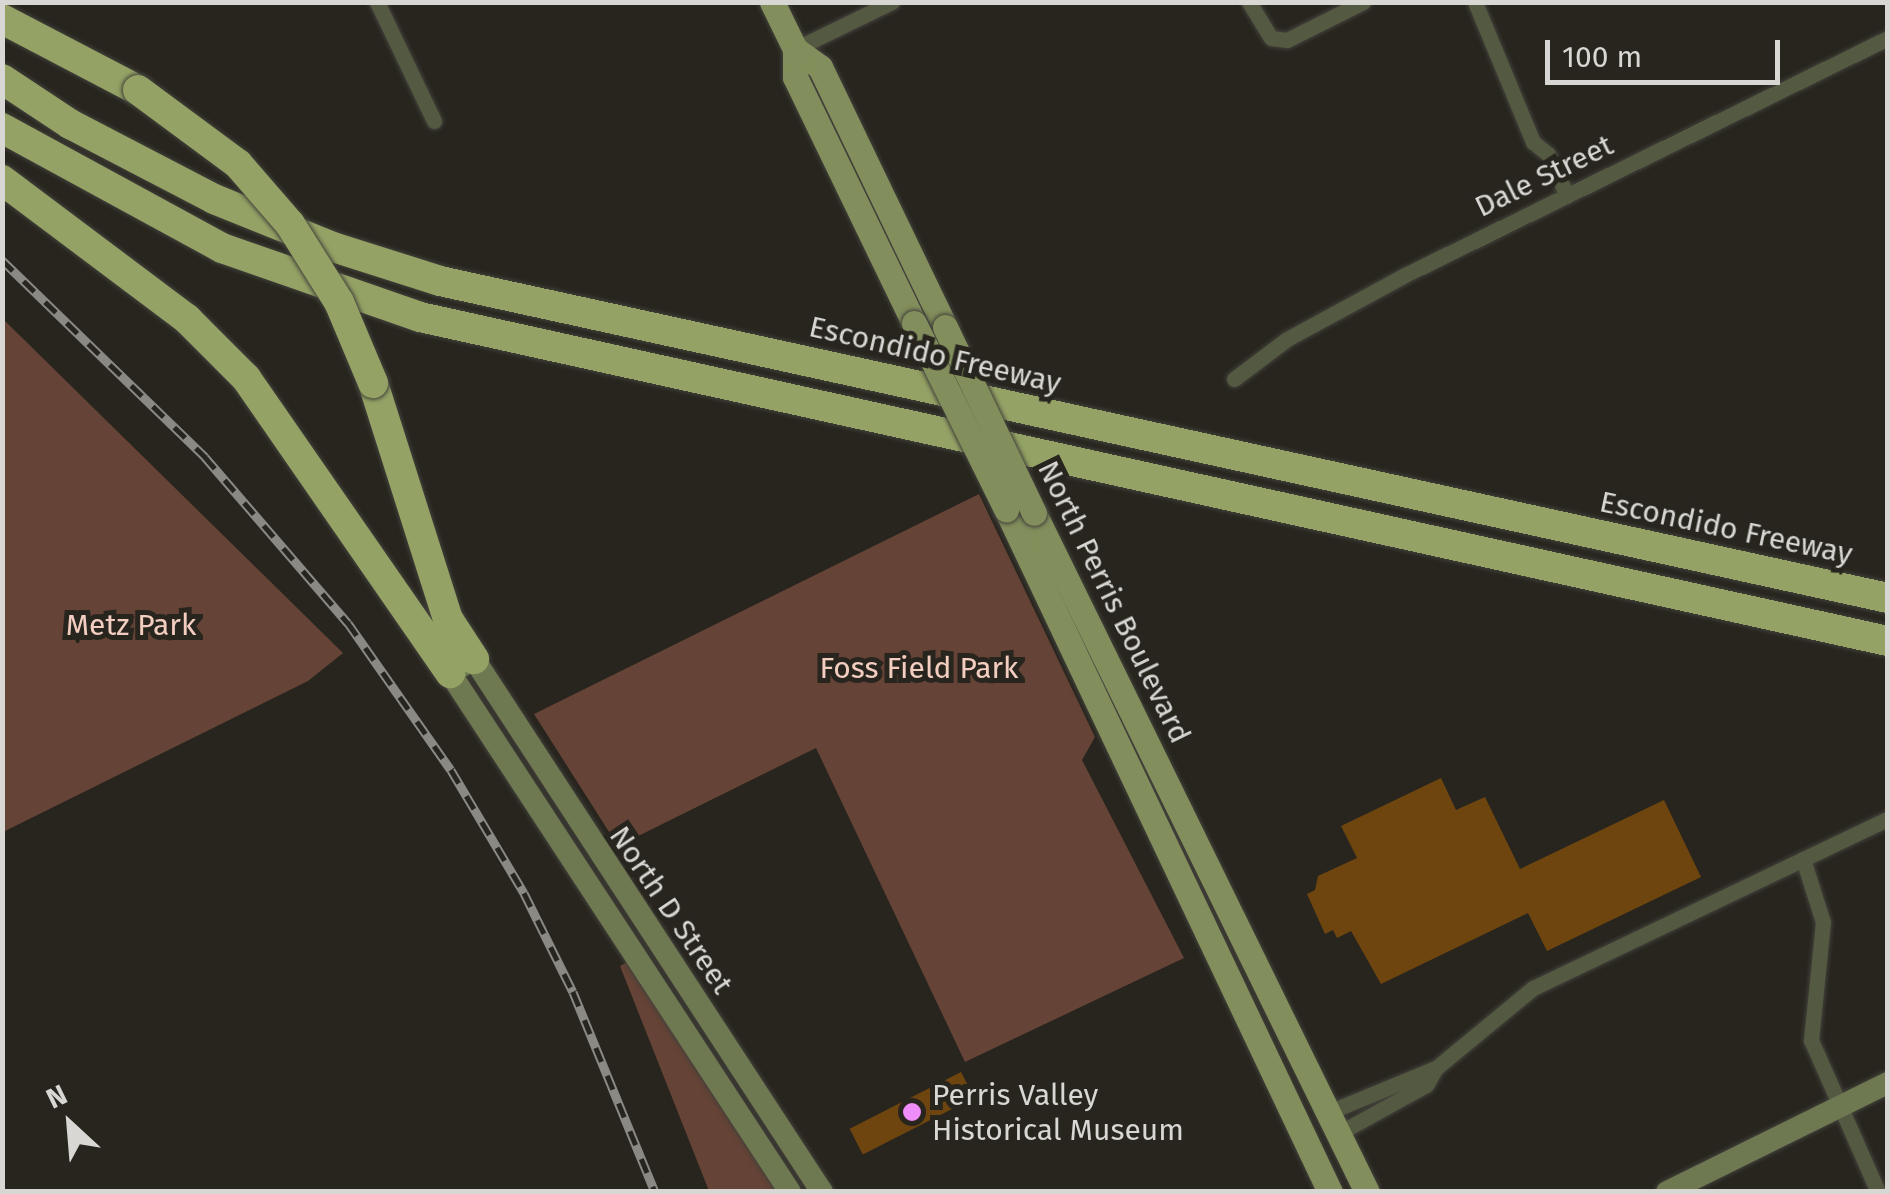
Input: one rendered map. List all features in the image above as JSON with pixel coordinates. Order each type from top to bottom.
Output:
[{"type":"highway","points":[[2,19],[138,90],[238,164],[290,224],[339,302],[373,382],[462,666]]},
{"type":"highway","name":"Escondido Freeway","points":[[2,79],[102,142],[214,199],[333,247],[440,281],[1888,598]]},
{"type":"highway","points":[[2,128],[222,248],[420,317],[1888,641]]},
{"type":"highway","points":[[2,180],[187,319],[246,378],[462,666]]},
{"type":"main road","name":"North Perris Boulevard","points":[[772,2],[796,49],[820,67],[1367,1192]]},
{"type":"main road","name":"North Perris Boulevard","points":[[796,49],[795,77],[1006,509],[1330,1192]]},
{"type":"main road","name":"North D Street","points":[[462,666],[613,898],[790,1192]]},
{"type":"main road","name":"North D Street","points":[[613,898],[822,1192]]},
{"type":"main road","points":[[1668,1192],[1888,1084]]},
{"type":"street","points":[[377,2],[434,120]]},
{"type":"street","points":[[796,49],[892,2]]},
{"type":"street","points":[[1249,2],[1271,38],[1287,40],[1363,2]]},
{"type":"street","points":[[1474,2],[1534,142],[1548,154],[1567,196]]},
{"type":"street","name":"Dale Street","points":[[1234,378],[1287,339],[1888,38]]},
{"type":"street","points":[[1334,1123],[1436,1068],[1532,988],[1888,819]]},
{"type":"street","points":[[1803,859],[1823,922],[1811,1040],[1837,1108],[1878,1192]]},
{"type":"street","points":[[1334,1123],[1426,1085],[1436,1068]]},
{"type":"green space","name":"Metz Park","points":[[2,318],[343,653],[308,681],[3,832]]},
{"type":"green space","name":"Foss Field Park","points":[[979,494],[1095,737],[1082,760],[1184,958],[965,1062],[816,748],[618,846],[534,714]]},
{"type":"green space","points":[[629,961],[779,1191],[709,1191],[620,966]]},
{"type":"building","points":[[1441,778],[1456,810],[1485,797],[1520,869],[1664,800],[1701,877],[1547,951],[1528,913],[1381,984],[1351,931],[1337,938],[1333,930],[1325,934],[1307,894],[1315,890],[1318,876],[1357,858],[1341,826]]},
{"type":"building","name":"Perris Valley Historical Museum","points":[[961,1072],[974,1098],[863,1155],[850,1129]]},
{"type":"railway","points":[[2,260],[205,457],[348,623],[451,770],[524,893],[573,992],[655,1192]]},
{"type":"place","name":"Perris Valley Historical Museum","points":[[912,1112]]}]
